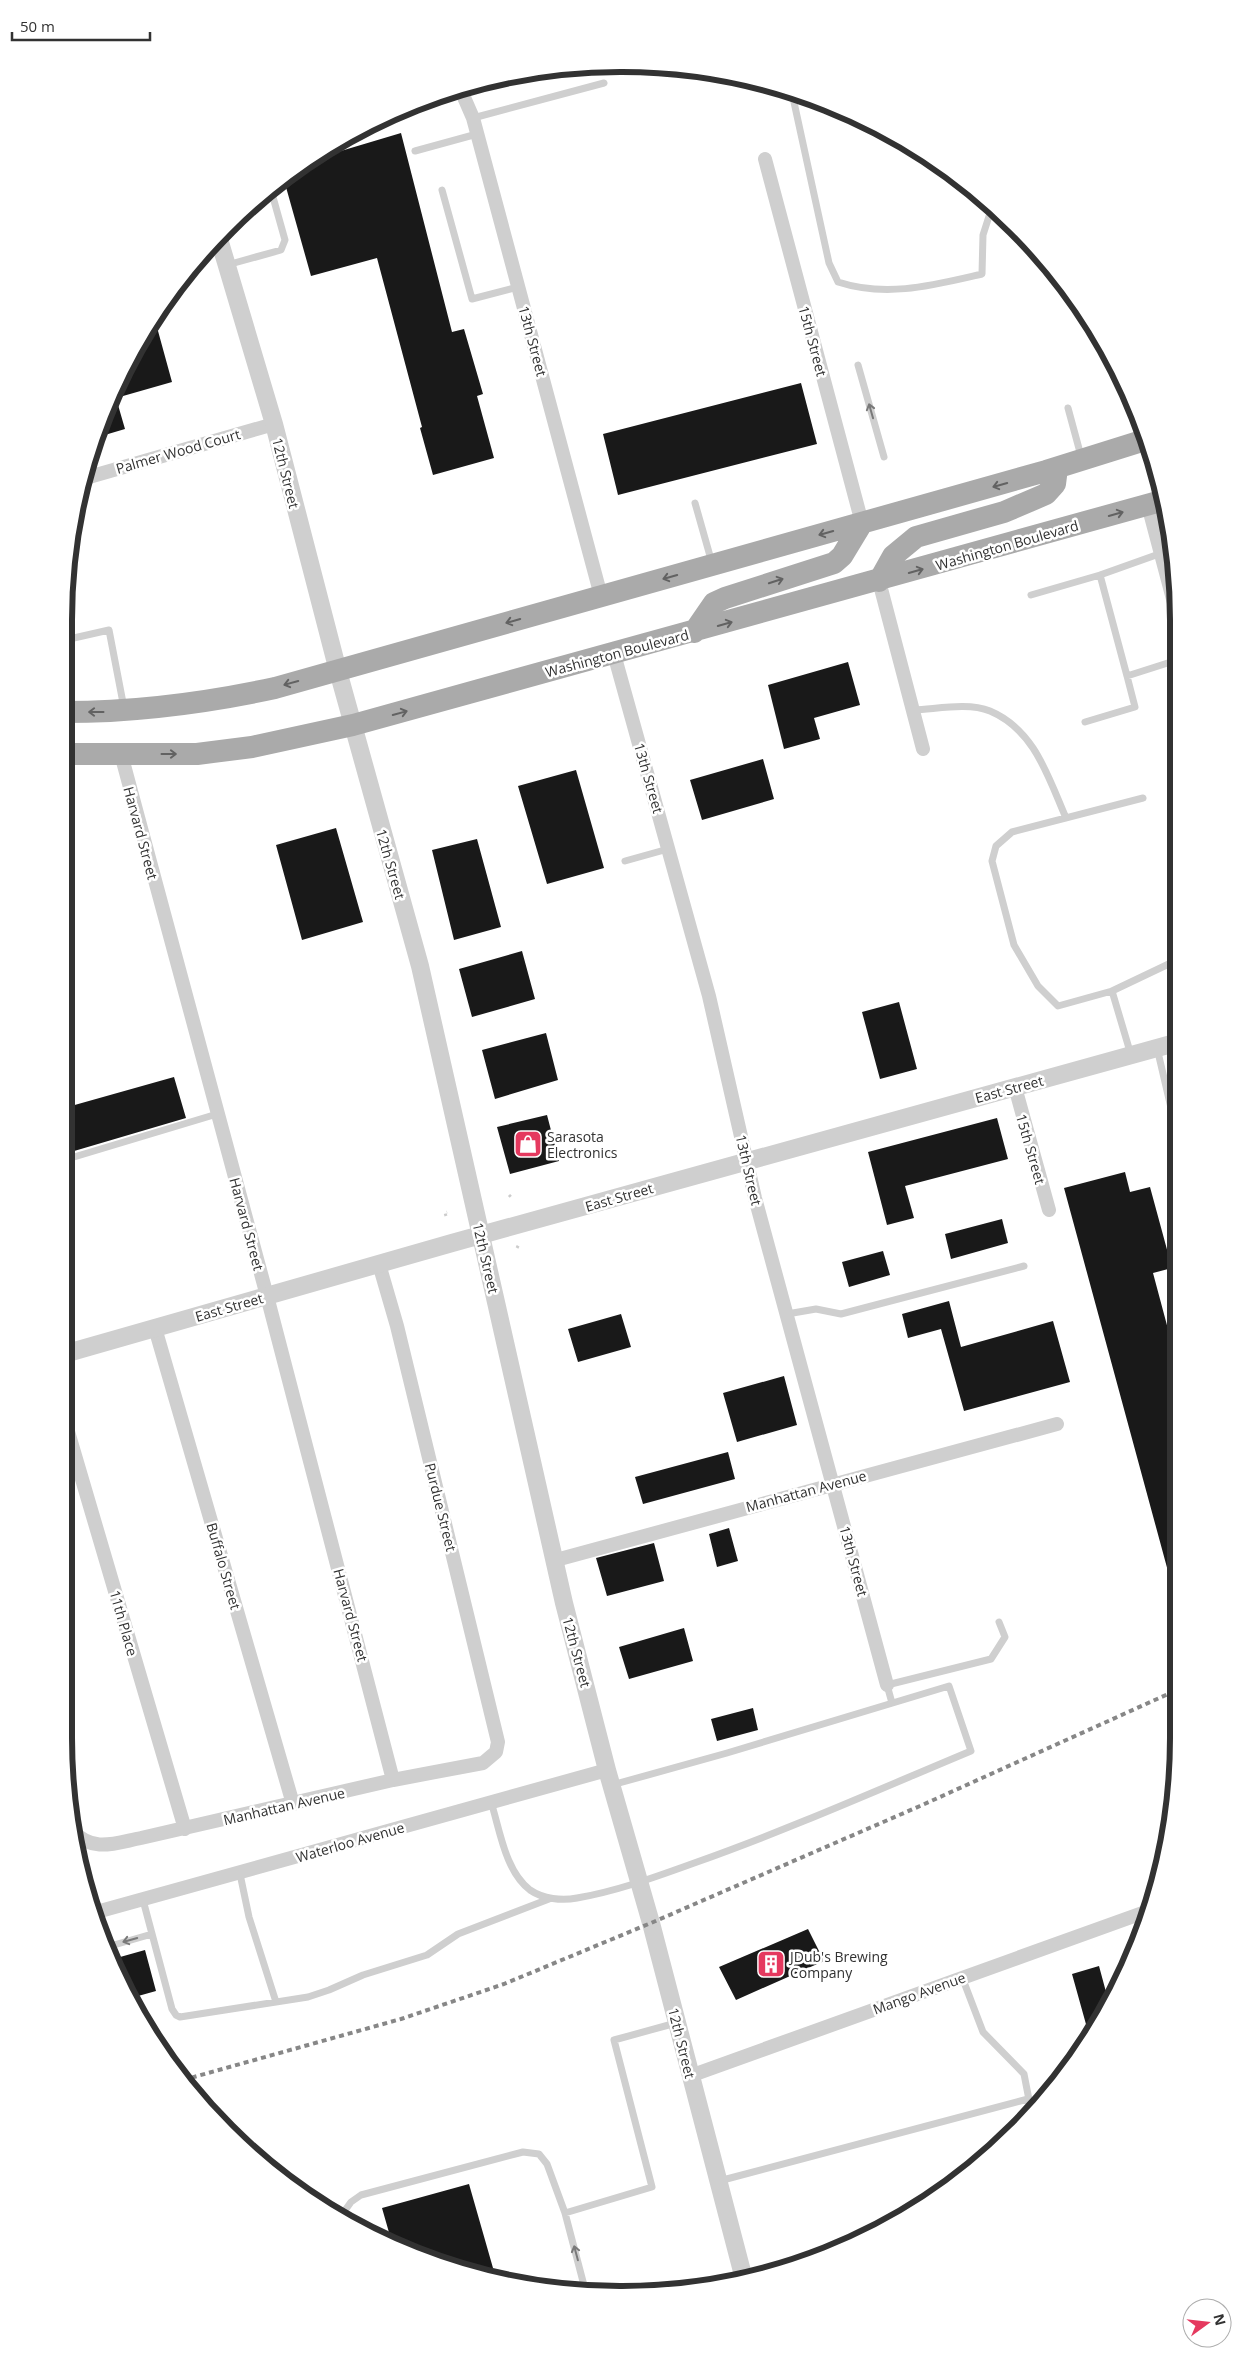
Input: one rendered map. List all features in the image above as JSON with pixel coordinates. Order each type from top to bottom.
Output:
[{"type":"main road","points":[[72,712],[186,705],[275,688],[1057,468],[1139,442]]},
{"type":"main road","points":[[879,581],[893,556],[916,537],[1004,512],[1046,494],[1055,484],[1057,468]]},
{"type":"main road","name":"Washington Boulevard","points":[[72,754],[197,754],[252,747],[353,726],[1154,503]]},
{"type":"main road","points":[[694,632],[711,607],[725,598],[834,563],[842,556],[862,523]]},
{"type":"street","name":"13th Street","points":[[463,96],[473,118],[601,596]]},
{"type":"street","name":"15th Street","points":[[765,159],[862,523]]},
{"type":"street","name":"12th Street","points":[[221,246],[274,424],[338,671],[420,966],[480,1235],[556,1560],[564,1603],[609,1777],[640,1882],[742,2272]]},
{"type":"street","name":"Palmer Wood Court","points":[[92,476],[274,424]]},
{"type":"street","points":[[1154,503],[1162,534]]},
{"type":"street","points":[[879,581],[923,749]]},
{"type":"street","name":"13th Street","points":[[614,654],[709,996],[746,1161],[887,1686]]},
{"type":"street","name":"Harvard Street","points":[[121,754],[267,1296],[393,1780]]},
{"type":"street","name":"East Street","points":[[72,1352],[480,1235],[1170,1044]]},
{"type":"street","name":"15th Street","points":[[1015,1087],[1049,1210]]},
{"type":"street","name":"Purdue Street","points":[[379,1264],[397,1326],[494,1723],[498,1742],[496,1752]]},
{"type":"street","name":"Buffalo Street","points":[[155,1328],[293,1804]]},
{"type":"street","name":"Manhattan Avenue","points":[[556,1560],[1057,1424]]},
{"type":"street","name":"11th Place","points":[[72,1445],[185,1829]]},
{"type":"street","name":"Manhattan Avenue","points":[[82,1840],[99,1845],[185,1829],[393,1780],[483,1762],[496,1752]]},
{"type":"street","name":"Waterloo Avenue","points":[[102,1912],[491,1802],[609,1777]]},
{"type":"street","name":"Mango Avenue","points":[[690,2076],[1140,1914]]},
{"type":"lane","points":[[473,118],[604,83]]},
{"type":"lane","points":[[794,101],[829,263],[838,282],[852,287],[909,290],[982,274],[983,235],[989,215]]},
{"type":"lane","points":[[415,151],[477,134]]},
{"type":"lane","points":[[442,190],[472,299],[518,287]]},
{"type":"lane","points":[[227,265],[281,250],[284,246],[285,240],[273,197]]},
{"type":"lane","points":[[858,364],[884,457]]},
{"type":"lane","points":[[1068,408],[1082,460]]},
{"type":"lane","points":[[695,503],[712,565]]},
{"type":"lane","points":[[1031,595],[1100,575],[1165,552]]},
{"type":"lane","points":[[1085,722],[1135,707],[1100,575]]},
{"type":"lane","points":[[72,638],[109,630],[124,710]]},
{"type":"lane","points":[[1127,676],[1170,662]]},
{"type":"lane","points":[[914,710],[961,707],[989,711],[1020,730],[1040,756],[1066,818]]},
{"type":"lane","points":[[1143,798],[1012,832],[996,846],[992,861],[1014,944],[1038,986],[1058,1006],[1112,991],[1170,963]]},
{"type":"lane","points":[[625,861],[668,849]]},
{"type":"lane","points":[[1112,991],[1131,1055]]},
{"type":"lane","points":[[1157,1048],[1170,1103]]},
{"type":"lane","points":[[72,1158],[217,1114]]},
{"type":"lane","points":[[787,1314],[816,1309],[841,1314],[1024,1266]]},
{"type":"lane","points":[[892,1703],[887,1686],[991,1660],[1005,1637],[999,1622]]},
{"type":"lane","points":[[143,1900],[176,2015],[180,2017],[276,2002],[329,1990],[363,1975],[426,1955],[458,1934],[549,1899],[576,1899],[640,1882],[742,1846],[971,1751],[949,1686],[892,1703],[609,1777]]},
{"type":"lane","points":[[491,1802],[512,1868],[531,1891],[549,1899]]},
{"type":"lane","points":[[240,1874],[249,1917],[276,2002]]},
{"type":"lane","points":[[113,1945],[152,1934]]},
{"type":"lane","points":[[962,1977],[983,2032],[1024,2074],[1029,2103]]},
{"type":"lane","points":[[565,2213],[652,2187],[614,2040],[677,2023]]},
{"type":"lane","points":[[718,2182],[1028,2099]]},
{"type":"lane","points":[[345,2211],[351,2202],[361,2195],[523,2152],[539,2154],[544,2158],[565,2213],[584,2284]]},
{"type":"building","points":[[401,133],[452,332],[464,329],[483,394],[477,396],[494,458],[433,475],[377,258],[311,276],[286,187],[337,152]]},
{"type":"building","points":[[157,329],[172,382],[120,397]]},
{"type":"building","points":[[801,383],[817,444],[618,495],[603,434]]},
{"type":"building","points":[[118,403],[125,429],[106,435]]},
{"type":"building","points":[[848,662],[860,705],[814,718],[820,739],[784,749],[768,685]]},
{"type":"building","points":[[763,759],[774,799],[702,820],[690,780]]},
{"type":"building","points":[[576,770],[604,868],[547,884],[518,786]]},
{"type":"building","points":[[336,828],[363,922],[302,940],[276,845]]},
{"type":"building","points":[[477,839],[501,927],[454,940],[432,850]]},
{"type":"building","points":[[522,951],[535,999],[472,1017],[459,969]]},
{"type":"building","points":[[899,1002],[917,1069],[880,1079],[862,1012]]},
{"type":"building","points":[[546,1033],[558,1080],[495,1099],[482,1050]]},
{"type":"building","points":[[174,1077],[186,1118],[72,1152],[72,1106]]},
{"type":"building","name":"Sarasota Electronics","points":[[547,1115],[559,1161],[510,1174],[497,1127]]},
{"type":"building","points":[[997,1118],[1008,1159],[905,1186],[914,1218],[887,1225],[868,1152]]},
{"type":"building","points":[[1125,1172],[1130,1192],[1150,1187],[1170,1261],[1170,1269],[1153,1273],[1170,1337],[1170,1579],[1064,1188]]},
{"type":"building","points":[[1002,1219],[1008,1243],[951,1259],[945,1234]]},
{"type":"building","points":[[883,1251],[890,1275],[849,1287],[842,1262]]},
{"type":"building","points":[[949,1301],[961,1347],[1053,1321],[1070,1382],[964,1411],[941,1329],[908,1338],[902,1314]]},
{"type":"building","points":[[621,1314],[631,1347],[578,1362],[568,1329]]},
{"type":"building","points":[[784,1376],[797,1425],[737,1442],[723,1393]]},
{"type":"building","points":[[728,1452],[735,1479],[643,1504],[635,1477]]},
{"type":"building","points":[[729,1528],[738,1561],[717,1567],[709,1534]]},
{"type":"building","points":[[654,1543],[664,1581],[607,1596],[596,1558]]},
{"type":"building","points":[[684,1628],[693,1661],[629,1679],[619,1647]]},
{"type":"building","points":[[753,1708],[758,1730],[717,1741],[711,1719]]},
{"type":"building","name":"JDub's Brewing Company","points":[[808,1929],[824,1961],[736,2000],[719,1967]]},
{"type":"building","points":[[145,1950],[156,1991],[138,1996],[119,1957]]},
{"type":"building","points":[[1099,1966],[1106,1992],[1087,2026],[1072,1974]]},
{"type":"building","points":[[469,2184],[493,2268],[489,2269],[479,2267],[445,2256],[389,2234],[382,2208]]},
{"type":"railway","points":[[191,2078],[401,2019],[504,1984],[651,1923],[920,1806],[1170,1693]]},
{"type":"place","name":"Sarasota Electronics","points":[[528,1144]]},
{"type":"place","name":"JDub's Brewing Company","points":[[771,1964]]}]
